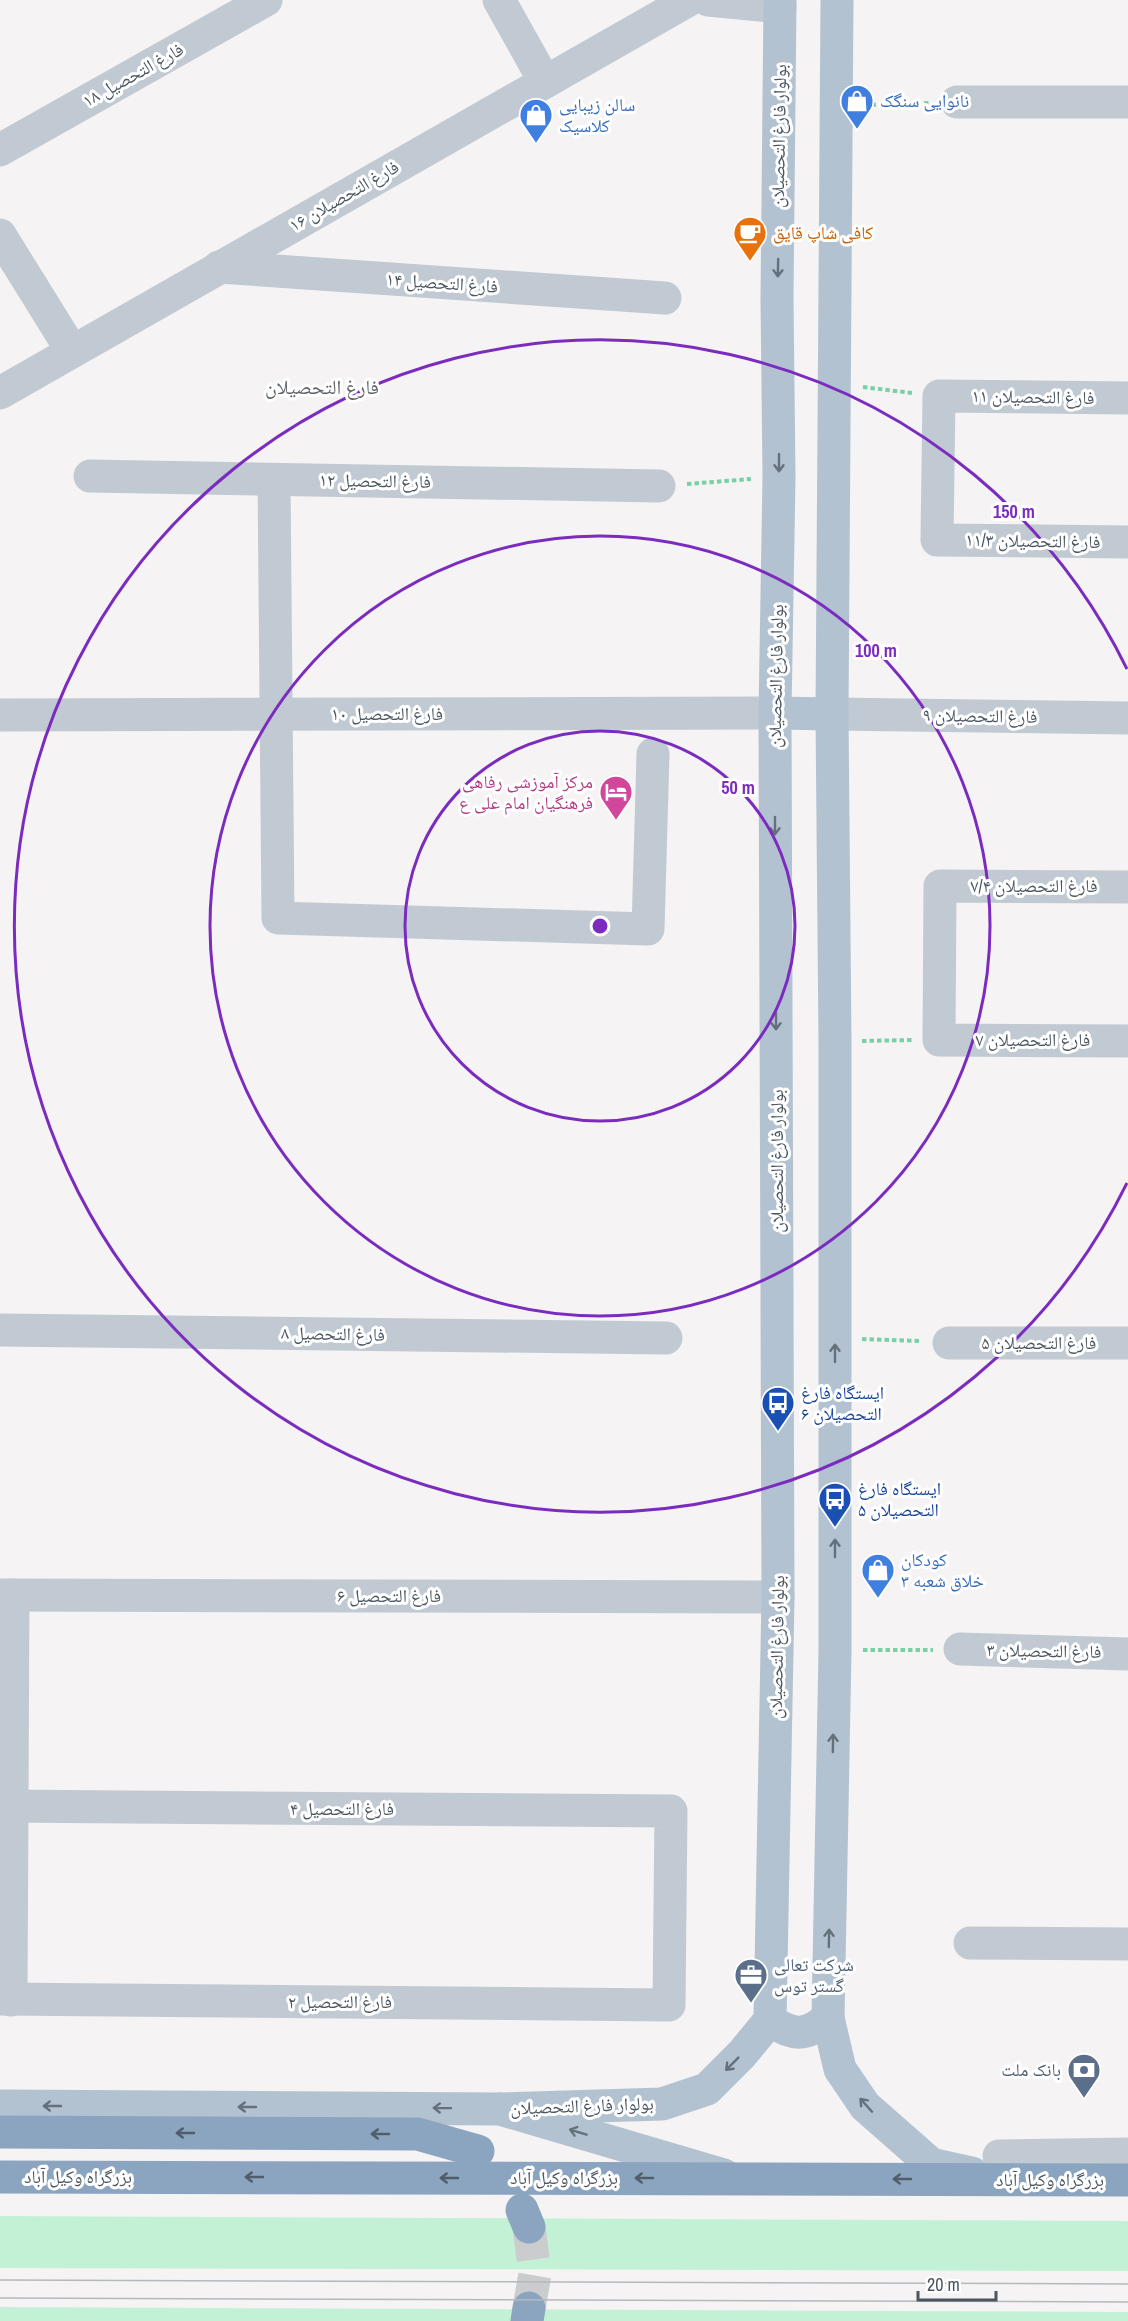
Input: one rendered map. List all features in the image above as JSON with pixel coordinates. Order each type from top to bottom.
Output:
[{"type":"highway","points":[[0,2132],[418,2134],[478,2151]]},
{"type":"highway","name":"بزرگراه وکیل آباد","points":[[0,2176],[735,2178],[1002,2168],[1128,2180]]},
{"type":"main road","points":[[837,0],[832,714],[835,1042],[835,1651],[828,2018],[840,2069],[865,2106],[931,2164],[1002,2168]]},
{"type":"main road","name":"بولوار فارغ التحصیلان","points":[[500,2109],[662,2104],[707,2089],[742,2054],[770,2020],[778,1597],[775,713],[779,477],[777,298],[780,3]]},
{"type":"main road","points":[[775,713],[832,714]]},
{"type":"main road","points":[[770,2020],[784,2030],[800,2033],[816,2028],[828,2018]]},
{"type":"main road","points":[[0,2106],[500,2109],[735,2178]]},
{"type":"street","name":"فارغ التحصیل ۱۸","points":[[0,150],[266,0]]},
{"type":"street","points":[[499,0],[545,82]]},
{"type":"street","name":"فارغ التحصیلان ۱۶","points":[[0,393],[689,0]]},
{"type":"street","points":[[708,0],[780,3]]},
{"type":"street","points":[[957,102],[1128,102]]},
{"type":"street","points":[[0,235],[72,351]]},
{"type":"street","name":"فارغ التحصیل ۱۴","points":[[219,267],[665,298]]},
{"type":"street","name":"فارغ التحصیلان ۱۱","points":[[939,396],[1128,398]]},
{"type":"street","name":"فارغ التحصیلان ۱۱/۳","points":[[939,396],[937,540],[1128,542]]},
{"type":"street","name":"فارغ التحصیل ۱۲","points":[[90,476],[659,486]]},
{"type":"street","points":[[274,480],[278,918],[648,929],[653,754]]},
{"type":"street","name":"فارغ التحصیل ۱۰","points":[[0,715],[775,713]]},
{"type":"street","name":"فارغ التحصیلان ۹","points":[[832,714],[1128,718]]},
{"type":"street","name":"فارغ التحصیلان ۷/۴","points":[[939,1040],[940,886],[1128,887]]},
{"type":"street","name":"فارغ التحصیلان ۷","points":[[939,1040],[1128,1041]]},
{"type":"street","name":"فارغ التحصیل ۸","points":[[0,1330],[666,1338]]},
{"type":"street","name":"فارغ التحصیلان ۵","points":[[949,1343],[1128,1343]]},
{"type":"street","points":[[5,2000],[6,1595]]},
{"type":"street","name":"فارغ التحصیل ۶","points":[[6,1595],[778,1597]]},
{"type":"street","name":"فارغ التحصیلان ۳","points":[[960,1649],[1128,1654]]},
{"type":"street","name":"فارغ التحصیل ۴","points":[[6,1806],[671,1812],[669,2005]]},
{"type":"street","points":[[970,1943],[1128,1944]]},
{"type":"street","name":"فارغ التحصیل ۲","points":[[5,2000],[669,2005]]},
{"type":"street","points":[[1002,2168],[1128,2154]]},
{"type":"path","points":[[836,105],[957,102]]},
{"type":"path","points":[[836,384],[939,396]]},
{"type":"path","points":[[659,486],[779,477]]},
{"type":"path","points":[[835,1042],[939,1040]]},
{"type":"path","points":[[835,1337],[949,1343]]},
{"type":"path","points":[[835,1651],[960,1649]]},
{"type":"green space","points":[[0,2216],[1128,2221],[1128,2271],[0,2268]]},
{"type":"green space","points":[[0,2307],[1128,2312],[1128,2321],[0,2321]]},
{"type":"tunnel","points":[[529,2227],[535,2274],[529,2308]]},
{"type":"tram line","points":[[0,2280],[1128,2284]]},
{"type":"tram line","points":[[0,2298],[1128,2302]]},
{"type":"place","name":"نانوایی سنگک","points":[[857,130]]},
{"type":"place","name":"سالن زیبایی کلاسیک","points":[[536,144]]},
{"type":"place","name":"کافی شاپ قایق","points":[[750,262]]},
{"type":"place","name":"مرکز آموزشی رفاهی فرهنگیان امام علی ع","points":[[616,821]]},
{"type":"place","name":"ایستگاه فارغ التحصیلان ۶","points":[[778,1432]]},
{"type":"place","name":"ایستگاه فارغ التحصیلان ۵","points":[[835,1528]]},
{"type":"place","name":"کودکان خلاق شعبه ۳","points":[[878,1599]]},
{"type":"place","name":"شرکت تعالی گستر توس","points":[[751,2004]]},
{"type":"place","name":"بانک ملت","points":[[1084,2099]]},
{"type":"district","name":"فارغ التحصیلان","points":[[322,387]]}]
